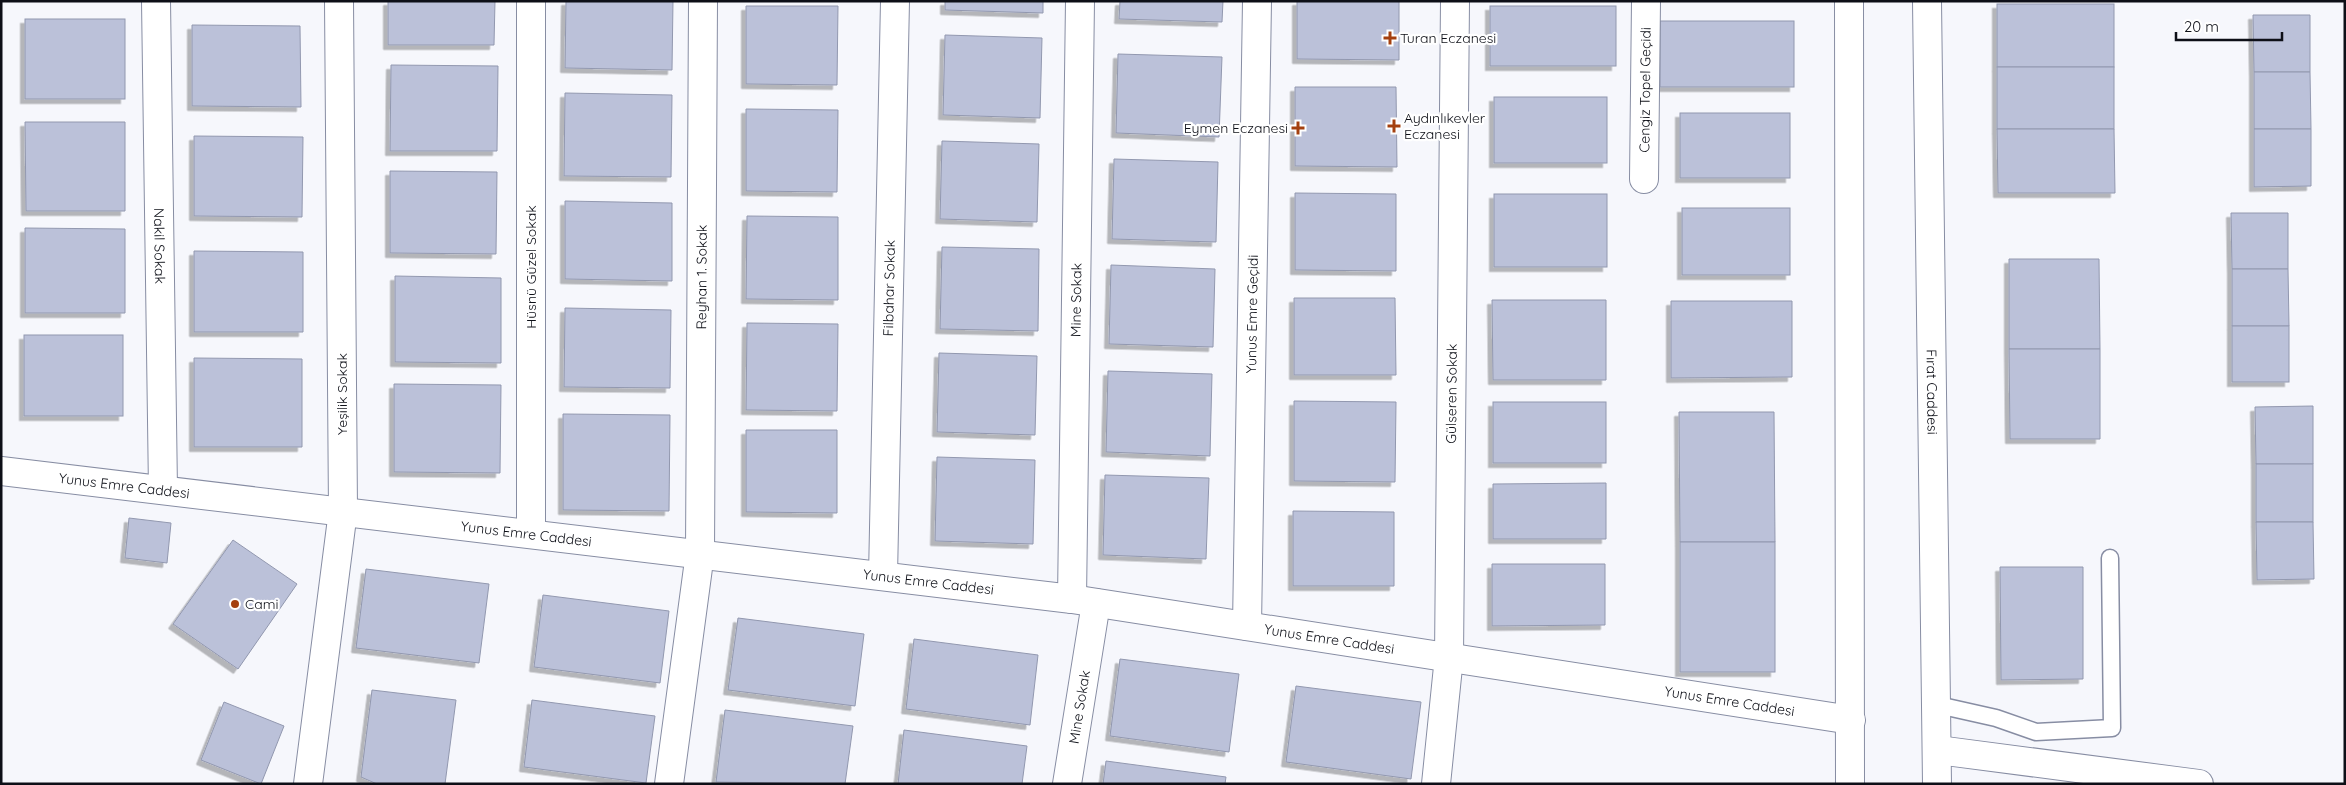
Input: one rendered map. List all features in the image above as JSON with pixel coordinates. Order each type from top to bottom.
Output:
[{"type":"street","name":"Nakil Sokak","points":[[156,1],[164,490]]},
{"type":"street","name":"Yeşilik Sokak","points":[[308,784],[343,511],[340,1]]},
{"type":"street","name":"Hüsnü Güzel Sokak","points":[[531,533],[532,1]]},
{"type":"street","name":"Reyhan 1. Sokak","points":[[669,784],[700,553],[703,1]]},
{"type":"street","name":"Filbahar Sokak","points":[[883,576],[895,1]]},
{"type":"street","name":"Mine Sokak","points":[[1067,784],[1084,601],[1080,1]]},
{"type":"street","name":"Yunus Emre Geçidi","points":[[1247,626],[1257,1]]},
{"type":"street","name":"Gülseren Sokak","points":[[1441,783],[1449,657],[1455,1]]},
{"type":"street","name":"Cengiz Topel Geçidi","points":[[1644,179],[1646,1]]},
{"type":"street","points":[[1849,1],[1850,784]]},
{"type":"street","name":"Fırat Caddesi","points":[[1927,1],[1938,704],[1937,784]]},
{"type":"street","name":"Yunus Emre Caddesi","points":[[1,470],[700,553],[1084,601],[1851,720]]},
{"type":"street","points":[[1938,750],[2200,784]]},
{"type":"lane","points":[[1938,704],[1996,718],[2036,732],[2112,728],[2110,558]]},
{"type":"building","points":[[388,1],[495,1],[494,45],[388,45]]},
{"type":"building","points":[[566,1],[673,1],[672,70],[565,68]]},
{"type":"building","points":[[945,1],[1043,1],[1043,13],[945,10]]},
{"type":"building","points":[[1120,1],[1223,1],[1222,22],[1119,19]]},
{"type":"building","points":[[1297,1],[1399,1],[1399,60],[1297,59]]},
{"type":"building","points":[[1997,4],[2114,4],[2114,67],[1997,67]]},
{"type":"building","points":[[746,6],[838,6],[837,85],[746,84]]},
{"type":"building","points":[[1490,6],[1616,6],[1616,66],[1490,66]]},
{"type":"building","points":[[2253,15],[2310,15],[2310,72],[2254,72]]},
{"type":"building","points":[[25,19],[125,19],[125,99],[25,99]]},
{"type":"building","points":[[1660,21],[1794,21],[1794,87],[1660,87]]},
{"type":"building","points":[[192,25],[300,26],[301,107],[192,106]]},
{"type":"building","points":[[945,35],[1042,38],[1040,118],[943,115]]},
{"type":"building","points":[[1118,54],[1222,57],[1219,137],[1116,133]]},
{"type":"building","points":[[391,65],[498,66],[497,151],[390,151]]},
{"type":"building","points":[[1997,67],[2114,67],[2114,129],[1997,129]]},
{"type":"building","points":[[2254,72],[2310,72],[2311,129],[2254,129]]},
{"type":"building","points":[[1295,87],[1396,87],[1397,167],[1295,166]]},
{"type":"building","points":[[565,93],[672,95],[671,177],[564,176]]},
{"type":"building","points":[[1494,97],[1607,97],[1607,163],[1494,163]]},
{"type":"building","points":[[746,109],[838,110],[837,192],[746,191]]},
{"type":"building","points":[[1680,113],[1790,113],[1790,178],[1680,178]]},
{"type":"building","points":[[25,122],[125,122],[125,211],[26,211]]},
{"type":"building","points":[[1997,129],[2114,129],[2115,193],[1998,193]]},
{"type":"building","points":[[2254,129],[2311,129],[2311,186],[2254,187]]},
{"type":"building","points":[[194,136],[303,137],[302,217],[194,216]]},
{"type":"building","points":[[942,141],[1039,144],[1037,222],[940,219]]},
{"type":"building","points":[[1114,159],[1218,162],[1216,242],[1112,239]]},
{"type":"building","points":[[390,171],[497,172],[496,254],[390,253]]},
{"type":"building","points":[[1295,193],[1396,194],[1396,271],[1295,270]]},
{"type":"building","points":[[1494,194],[1607,194],[1607,267],[1494,267]]},
{"type":"building","points":[[565,201],[672,203],[672,281],[565,279]]},
{"type":"building","points":[[1682,208],[1790,208],[1790,275],[1682,275]]},
{"type":"building","points":[[2231,213],[2288,213],[2288,269],[2232,269]]},
{"type":"building","points":[[747,216],[838,217],[838,300],[746,299]]},
{"type":"building","points":[[25,228],[125,229],[125,313],[25,313]]},
{"type":"building","points":[[942,247],[1039,249],[1038,331],[940,329]]},
{"type":"building","points":[[194,251],[303,252],[303,332],[194,332]]},
{"type":"building","points":[[2009,259],[2099,259],[2100,349],[2009,349]]},
{"type":"building","points":[[1111,265],[1215,269],[1213,347],[1109,344]]},
{"type":"building","points":[[2232,269],[2288,269],[2289,326],[2232,326]]},
{"type":"building","points":[[395,276],[501,278],[501,363],[395,362]]},
{"type":"building","points":[[1294,298],[1395,298],[1396,375],[1294,375]]},
{"type":"building","points":[[1492,300],[1606,300],[1606,380],[1493,380]]},
{"type":"building","points":[[1671,301],[1792,301],[1792,377],[1671,378]]},
{"type":"building","points":[[565,308],[671,310],[670,388],[564,387]]},
{"type":"building","points":[[747,323],[838,324],[837,411],[746,410]]},
{"type":"building","points":[[2232,326],[2289,326],[2289,382],[2232,382]]},
{"type":"building","points":[[24,335],[123,335],[123,416],[24,416]]},
{"type":"building","points":[[2009,349],[2100,349],[2100,439],[2010,439]]},
{"type":"building","points":[[939,353],[1037,356],[1035,435],[937,432]]},
{"type":"building","points":[[194,358],[302,359],[302,447],[194,447]]},
{"type":"building","points":[[1108,371],[1212,374],[1210,456],[1106,452]]},
{"type":"building","points":[[394,384],[501,385],[500,473],[394,472]]},
{"type":"building","points":[[1294,401],[1396,402],[1395,482],[1294,481]]},
{"type":"building","points":[[1493,402],[1606,402],[1606,463],[1493,463]]},
{"type":"building","points":[[2313,406],[2313,464],[2256,464],[2255,407]]},
{"type":"building","points":[[1679,412],[1774,412],[1775,542],[1680,542]]},
{"type":"building","points":[[563,414],[670,415],[669,511],[563,510]]},
{"type":"building","points":[[746,430],[837,430],[837,513],[746,512]]},
{"type":"building","points":[[937,457],[1035,460],[1033,544],[935,541]]},
{"type":"building","points":[[2256,464],[2313,464],[2313,522],[2256,522]]},
{"type":"building","points":[[1105,475],[1209,478],[1206,559],[1103,555]]},
{"type":"building","points":[[1606,483],[1606,539],[1493,539],[1493,484]]},
{"type":"building","points":[[1293,511],[1394,512],[1394,586],[1293,586]]},
{"type":"building","points":[[129,518],[171,523],[167,563],[125,558]]},
{"type":"building","points":[[2256,522],[2313,522],[2314,579],[2257,580]]},
{"type":"building","name":"Cami","points":[[233,540],[297,584],[238,669],[173,624]]},
{"type":"building","points":[[1680,542],[1775,542],[1775,672],[1680,672]]},
{"type":"building","points":[[1492,564],[1605,564],[1605,625],[1492,626]]},
{"type":"building","points":[[2000,567],[2083,567],[2083,679],[2001,680]]},
{"type":"building","points":[[366,569],[489,584],[479,663],[356,648]]},
{"type":"building","points":[[543,595],[669,611],[660,683],[534,667]]},
{"type":"building","points":[[738,618],[864,634],[855,706],[728,690]]},
{"type":"building","points":[[914,639],[1038,655],[1030,725],[906,709]]},
{"type":"building","points":[[1120,659],[1239,674],[1229,752],[1110,736]]},
{"type":"building","points":[[1296,686],[1421,702],[1411,779],[1286,762]]},
{"type":"building","points":[[372,690],[456,700],[445,784],[377,784],[361,777]]},
{"type":"building","points":[[532,700],[655,716],[646,783],[524,767]]},
{"type":"building","points":[[224,702],[284,726],[261,784],[201,760]]},
{"type":"building","points":[[725,710],[853,726],[845,784],[716,782]]},
{"type":"building","points":[[904,730],[1027,746],[1022,784],[898,784]]},
{"type":"building","points":[[1106,761],[1226,777],[1225,784],[1103,784]]},
{"type":"place","name":"Turan Eczanesi","points":[[1390,38]]},
{"type":"place","name":"Aydınlıkevler Eczanesi","points":[[1394,126]]},
{"type":"place","name":"Eymen Eczanesi","points":[[1298,128]]},
{"type":"place","name":"Cami","points":[[235,604]]}]
